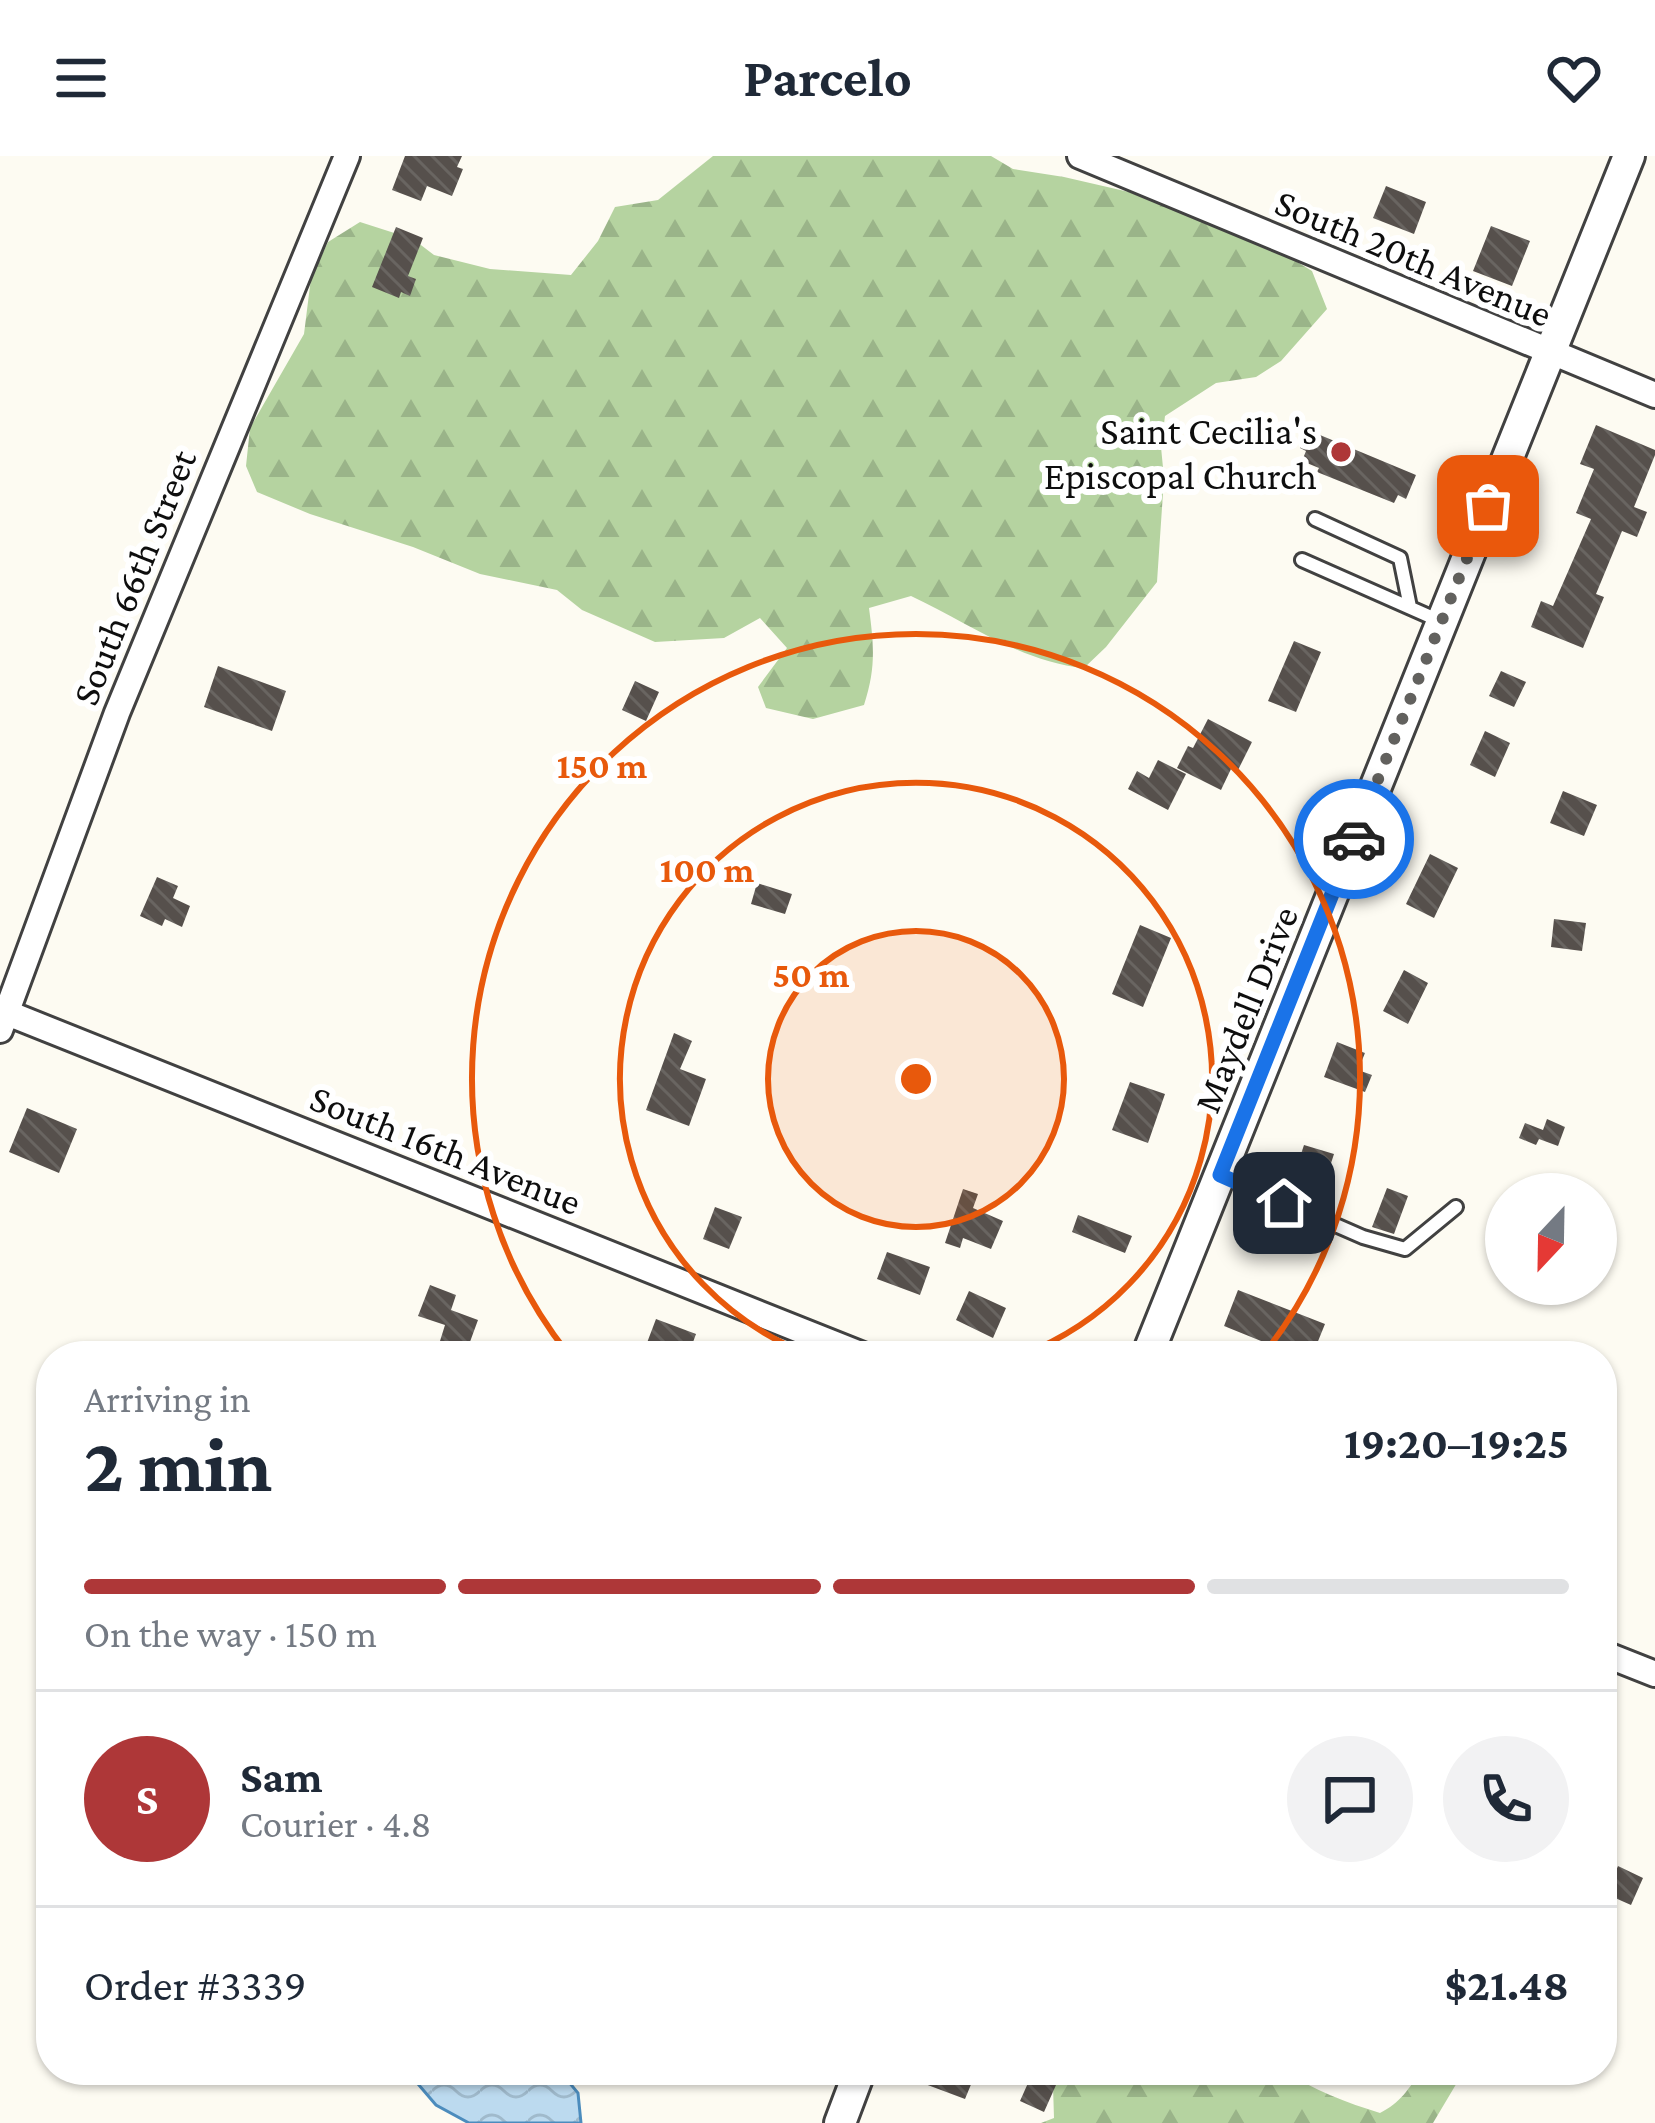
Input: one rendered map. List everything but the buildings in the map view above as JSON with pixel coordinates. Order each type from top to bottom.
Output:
[{"type":"street","name":"South 66th Street","points":[[2,1017],[117,712],[346,156]]},
{"type":"street","name":"South 20th Avenue","points":[[1080,156],[1655,394]]},
{"type":"street","name":"Maydell Drive","points":[[1154,1341],[1629,156]]},
{"type":"street","name":"South 16th Avenue","points":[[2,1017],[802,1341]]},
{"type":"street","points":[[1617,1659],[1655,1675]]},
{"type":"street","points":[[839,2123],[854,2085]]},
{"type":"lane","points":[[1315,519],[1400,558],[1410,607]]},
{"type":"lane","points":[[1301,560],[1442,621]]},
{"type":"lane","points":[[1220,1175],[1363,1238],[1405,1250],[1456,1208]]},
{"type":"green space","points":[[713,156],[991,156],[1013,169],[1129,192],[1263,241],[1312,271],[1327,309],[1281,361],[1256,377],[1216,383],[1165,416],[1157,582],[1084,668],[1016,649],[911,596],[869,608],[873,657],[864,705],[813,719],[766,708],[758,687],[787,648],[760,618],[724,638],[655,642],[582,610],[557,590],[480,574],[257,492],[246,466],[250,428],[304,334],[311,278],[328,242],[360,222],[413,239],[434,255],[490,269],[571,275],[598,241],[615,207],[658,200]]},
{"type":"green space","points":[[1308,2085],[1380,2113],[1411,2085],[1456,2085],[1433,2123],[1041,2123],[1054,2118],[1053,2086]]},
{"type":"water","points":[[419,2085],[571,2085],[578,2093],[581,2123],[469,2123],[436,2105]]},
{"type":"way so far","points":[[1354,839],[1488,506]]},
{"type":"place","name":"Saint Cecilia's Episcopal Church","points":[[1341,452]]},
{"type":"route","points":[[1284,1203],[1220,1175],[1354,839]]}]
